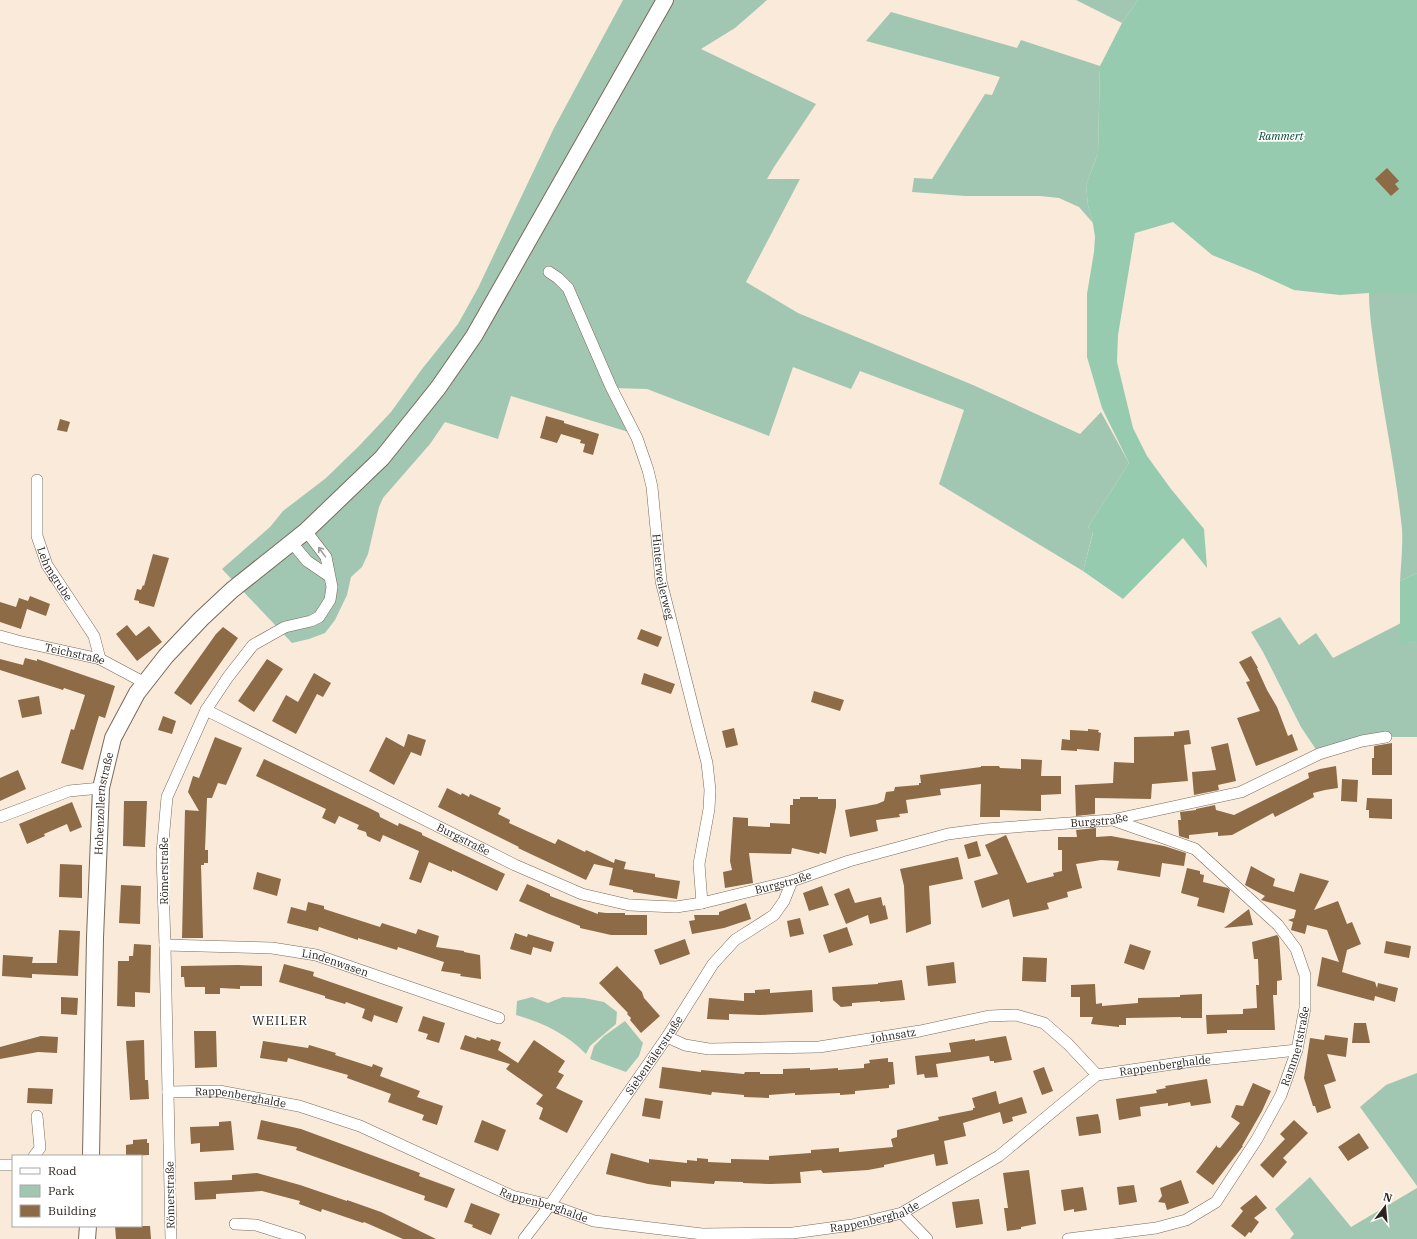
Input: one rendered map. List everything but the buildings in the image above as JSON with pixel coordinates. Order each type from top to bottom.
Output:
[{"type":"main road","name":"Hohenzollernstraße","points":[[91,1155],[95,938],[100,788],[113,738],[132,702],[145,683],[184,637],[232,590],[306,531],[382,458],[438,388],[474,336],[665,0]]},
{"type":"main road","points":[[88,1227],[88,1239]]},
{"type":"street","name":"Hinterweilerweg","points":[[549,272],[558,278],[568,288],[612,388],[637,438],[648,470],[652,487],[660,581],[707,764],[710,790],[698,864],[702,902]]},
{"type":"street","name":"Lehmgrube","points":[[37,480],[37,536],[47,565],[94,636],[100,659]]},
{"type":"street","name":"Römerstraße","points":[[171,1239],[162,853],[166,797],[206,710],[228,677],[253,645],[285,627],[311,621],[319,617],[330,600],[332,587],[326,557],[306,531]]},
{"type":"street","points":[[292,543],[307,561],[329,576]]},
{"type":"street","name":"Teichstraße","points":[[0,636],[100,659],[145,683]]},
{"type":"street","name":"Burgstraße","points":[[206,710],[515,865],[582,894],[629,905],[676,907],[792,882],[849,861],[948,834],[986,829],[1112,820],[1241,792],[1319,754],[1362,741],[1386,737]]},
{"type":"street","points":[[0,817],[69,791],[100,788]]},
{"type":"street","name":"Rammertstraße","points":[[1068,1239],[1156,1228],[1186,1220],[1216,1202],[1257,1139],[1277,1102],[1297,1050],[1305,1008],[1305,975],[1296,949],[1278,925],[1195,849],[1112,820]]},
{"type":"street","name":"Siebentälerstraße","points":[[524,1239],[550,1205],[667,1036],[713,964],[735,940],[774,915],[784,901],[792,882]]},
{"type":"street","name":"Lindenwasen","points":[[165,945],[272,948],[316,955],[499,1018]]},
{"type":"street","name":"Johnsatz","points":[[667,1036],[684,1045],[709,1048],[819,1047],[920,1032],[989,1016],[1016,1015],[1044,1023],[1068,1044],[1097,1076]]},
{"type":"street","name":"Rappenberghalde","points":[[168,1092],[219,1091],[299,1106],[360,1126],[512,1196],[550,1205],[594,1221],[702,1234],[793,1236],[852,1225],[902,1213],[999,1156],[1097,1076],[1193,1061],[1297,1050]]},
{"type":"street","points":[[35,1155],[40,1148],[37,1116]]},
{"type":"street","points":[[0,1165],[12,1165]]},
{"type":"street","points":[[902,1213],[927,1239]]},
{"type":"street","points":[[235,1224],[256,1225],[300,1239]]},
{"type":"green space","points":[[623,0],[767,0],[735,28],[701,49],[816,104],[767,179],[800,179],[746,282],[798,313],[973,385],[1080,434],[1101,412],[1129,463],[1088,527],[1093,532],[1083,571],[939,484],[964,410],[860,371],[851,389],[793,367],[769,436],[647,389],[612,388],[635,434],[511,396],[498,439],[445,422],[430,444],[383,498],[379,507],[368,554],[362,567],[351,577],[347,595],[335,620],[325,633],[309,639],[292,643],[222,569],[270,527],[283,511],[326,478],[359,446],[391,412],[422,369],[458,324],[478,288],[554,128]]},
{"type":"green space","points":[[1076,0],[1138,0],[1122,23]]},
{"type":"green space","name":"Rammert","points":[[1138,0],[1417,0],[1417,293],[1369,293],[1340,295],[1294,290],[1212,255],[1173,222],[1135,233],[1118,335],[1117,362],[1133,428],[1147,456],[1171,489],[1204,529],[1207,568],[1183,538],[1123,599],[1083,571],[1093,533],[1088,527],[1129,463],[1102,408],[1087,357],[1087,294],[1095,237],[1088,205],[1086,185],[1098,153],[1100,66],[1122,23]]},
{"type":"green space","points":[[891,12],[1017,48],[1021,40],[1100,66],[1098,153],[1086,185],[1088,205],[1093,223],[1079,207],[1059,198],[1040,196],[965,196],[912,192],[914,178],[932,179],[985,94],[992,95],[1000,77],[866,41]]},
{"type":"green space","points":[[1369,293],[1417,293],[1417,573],[1400,581],[1402,529],[1397,486],[1370,318]]},
{"type":"green space","points":[[1417,573],[1417,642],[1400,644],[1400,581]]},
{"type":"green space","points":[[1280,617],[1299,645],[1316,633],[1333,658],[1401,623],[1400,643],[1417,642],[1417,737],[1386,737],[1319,754],[1301,727],[1263,652],[1251,632]]},
{"type":"green space","points":[[532,997],[548,1003],[563,997],[584,998],[604,1002],[617,1012],[616,1024],[590,1046],[586,1054],[571,1040],[544,1025],[516,1015],[517,1001]]},
{"type":"green space","points":[[625,1021],[643,1043],[639,1056],[626,1072],[590,1059],[594,1046],[604,1036]]},
{"type":"green space","points":[[1417,1073],[1417,1186],[1360,1107],[1386,1085]]},
{"type":"green space","points":[[1310,1177],[1351,1227],[1417,1188],[1417,1239],[1290,1239],[1294,1234],[1275,1209]]},
{"type":"district","name":"WEILER","points":[[280,1020]]}]
